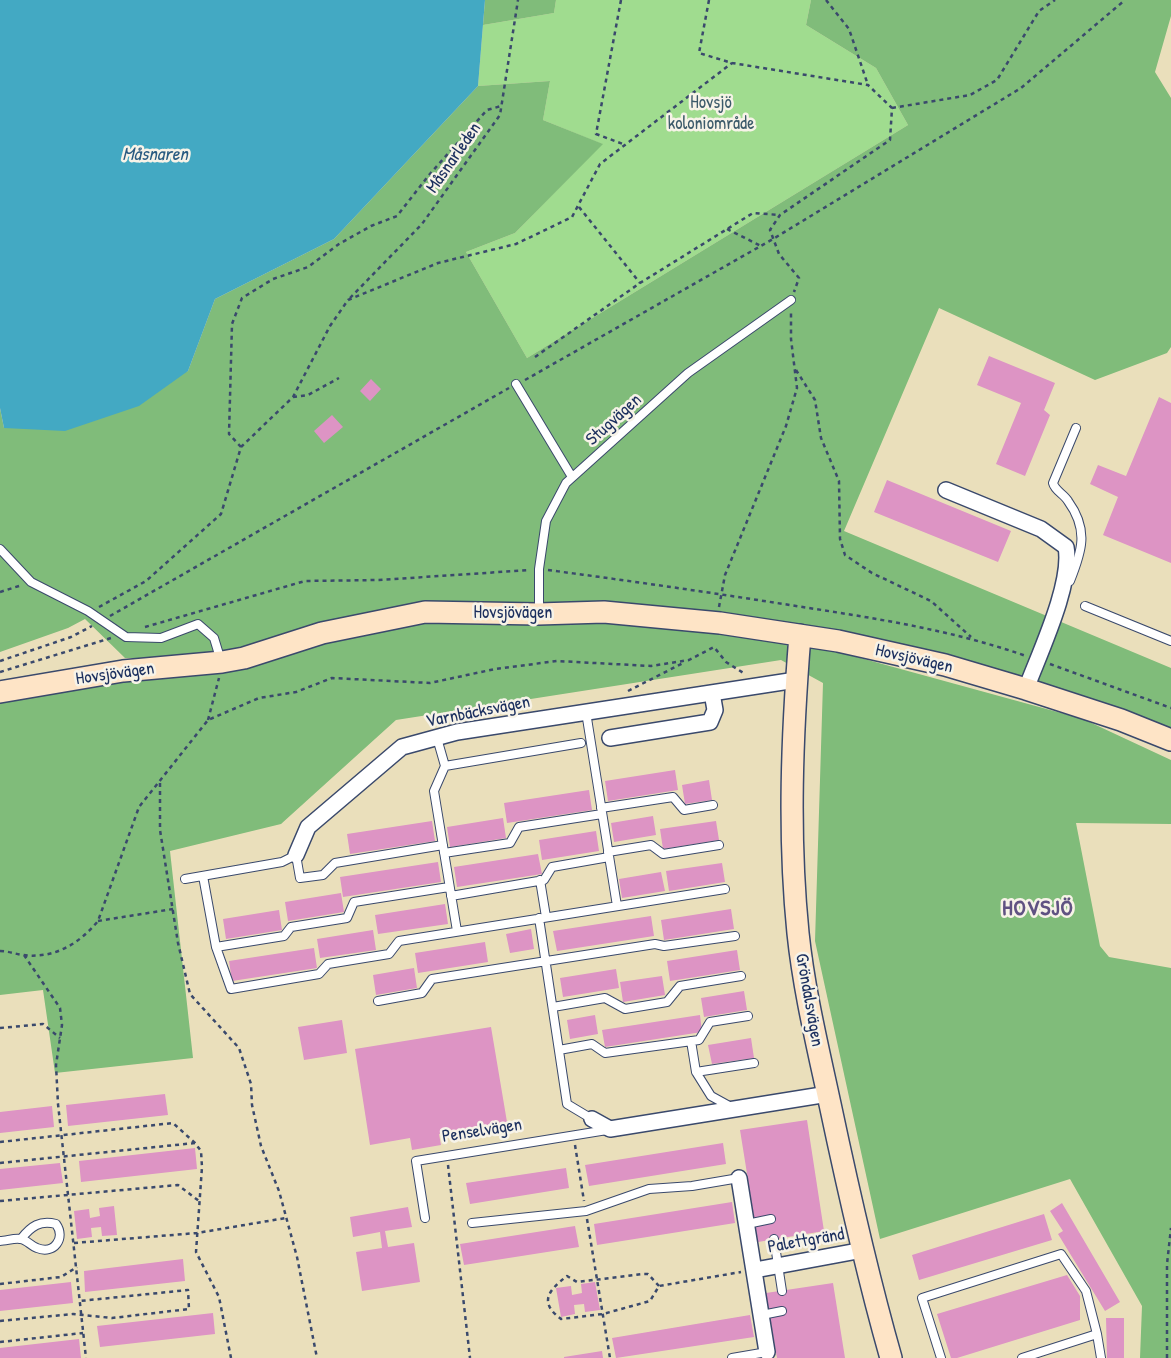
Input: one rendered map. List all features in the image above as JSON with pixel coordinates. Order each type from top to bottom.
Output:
[{"type":"street","points":[[946,490],[1041,529],[1066,547],[1066,569],[1058,603],[1026,689]]},
{"type":"street","name":"Hovsjövägen","points":[[0,692],[123,671],[222,662],[244,658],[322,633],[425,612],[538,614],[604,612],[720,623],[800,635],[838,641],[945,665],[1122,720],[1171,740]]},
{"type":"street","name":"Gröndalsvägen","points":[[800,635],[790,782],[795,894],[805,987],[863,1250],[890,1358]]},
{"type":"street","name":"Varnbäcksvägen","points":[[296,855],[308,827],[402,747],[457,732],[796,680]]},
{"type":"street","points":[[610,738],[710,722],[715,710],[712,693]]},
{"type":"street","name":"Penselvägen","points":[[610,1129],[828,1094]]},
{"type":"street","points":[[592,1119],[610,1129]]},
{"type":"street","points":[[739,1178],[767,1352]]},
{"type":"street","name":"Palettgränd","points":[[755,1270],[863,1250]]},
{"type":"lane","name":"Stugvägen","points":[[538,614],[539,569],[546,521],[566,483],[688,373],[791,300]]},
{"type":"lane","points":[[516,384],[572,477]]},
{"type":"lane","points":[[1058,603],[1076,566],[1082,543],[1079,518],[1053,483],[1076,428]]},
{"type":"lane","points":[[0,549],[31,582],[88,611],[126,637],[161,638],[198,624],[214,638],[222,662]]},
{"type":"lane","points":[[1084,606],[1171,640]]},
{"type":"lane","points":[[586,712],[617,906]]},
{"type":"lane","points":[[437,738],[445,766],[434,791],[456,931]]},
{"type":"lane","points":[[445,766],[581,743]]},
{"type":"lane","points":[[185,879],[282,862],[296,855],[300,878],[324,875],[335,863],[443,849],[510,843],[519,827],[673,797],[684,810],[713,805]]},
{"type":"lane","points":[[451,896],[544,880],[552,866],[650,845],[663,854],[719,845]]},
{"type":"lane","points":[[203,876],[216,947],[231,989],[319,974],[328,964],[389,954],[399,941],[725,889]]},
{"type":"lane","points":[[540,880],[546,961],[567,1104],[592,1119]]},
{"type":"lane","points":[[216,947],[284,936],[291,927],[347,918],[354,902],[449,887]]},
{"type":"lane","points":[[378,1001],[422,993],[432,979],[655,944],[664,946],[735,936]]},
{"type":"lane","points":[[553,1007],[605,998],[625,1009],[633,1008],[667,1002],[680,986],[741,976]]},
{"type":"lane","points":[[559,1050],[592,1044],[605,1053],[699,1040],[710,1022],[748,1016]]},
{"type":"lane","points":[[691,1041],[696,1072],[711,1096],[735,1109]]},
{"type":"lane","points":[[696,1072],[754,1063]]},
{"type":"lane","name":"Penselvägen","points":[[425,1218],[416,1161],[610,1129]]},
{"type":"lane","points":[[472,1223],[586,1211],[648,1189],[692,1186],[739,1178]]},
{"type":"lane","points":[[747,1224],[771,1219]]},
{"type":"lane","points":[[0,1241],[21,1239],[38,1249],[52,1248],[58,1244],[60,1237],[59,1228],[56,1224],[48,1222],[34,1225],[21,1239]]},
{"type":"lane","points":[[774,1239],[782,1290]]},
{"type":"lane","points":[[941,1358],[922,1298],[1061,1254],[1086,1290],[1101,1358]]},
{"type":"lane","points":[[762,1315],[782,1311]]},
{"type":"lane","points":[[1022,1358],[1097,1334]]},
{"type":"lane","points":[[732,1358],[767,1352]]},
{"type":"path","name":"Måsnarleden","points":[[293,397],[330,326],[348,300],[422,224],[500,115],[518,0]]},
{"type":"path","points":[[621,0],[596,134],[624,144]]},
{"type":"path","points":[[709,0],[699,53],[732,63],[868,85]]},
{"type":"path","points":[[718,608],[725,575],[786,426],[798,388],[791,339],[791,300],[799,278],[779,254],[770,230],[780,215],[890,140],[892,108],[868,85],[849,30],[826,0]]},
{"type":"path","points":[[892,108],[970,95],[997,80],[1039,11],[1055,0]]},
{"type":"path","points":[[0,661],[71,637],[103,620],[773,239],[1021,88],[1124,0]]},
{"type":"path","points":[[348,300],[438,263],[516,244],[572,217],[600,164],[732,63]]},
{"type":"path","points":[[241,448],[229,434],[232,324],[242,298],[273,279],[308,267],[339,244],[371,226],[397,216],[429,175],[487,110],[501,106]]},
{"type":"path","points":[[578,206],[640,283]]},
{"type":"path","points":[[535,357],[640,283],[753,213],[780,215]]},
{"type":"path","points":[[727,229],[761,246]]},
{"type":"path","points":[[796,369],[816,400],[821,438],[839,481],[840,539],[845,555],[872,573],[930,601],[973,638]]},
{"type":"path","points":[[88,611],[110,602],[146,581],[221,514],[241,448],[293,397],[308,395],[339,378]]},
{"type":"path","points":[[0,592],[31,582]]},
{"type":"path","points":[[715,641],[714,647],[726,662],[743,672],[756,686]]},
{"type":"path","points":[[620,695],[714,647]]},
{"type":"path","points":[[208,720],[259,698],[296,692],[332,678],[430,683],[495,669],[557,661],[651,666],[689,660]]},
{"type":"path","points":[[0,951],[24,955],[53,955],[88,933],[98,920],[139,807],[208,720],[217,691],[222,662]]},
{"type":"path","points":[[160,782],[160,830],[172,908],[190,994],[239,1048],[251,1084],[252,1105],[261,1146],[279,1191],[297,1257],[317,1358]]},
{"type":"path","points":[[98,920],[172,908]]},
{"type":"path","points":[[24,955],[60,1008],[62,1025],[56,1065],[61,1135],[70,1194],[68,1208],[77,1267],[86,1358]]},
{"type":"path","points":[[0,1028],[43,1024],[60,1038]]},
{"type":"path","points":[[0,1142],[173,1123],[195,1143],[201,1151],[202,1167],[196,1252],[219,1297],[231,1358]]},
{"type":"path","points":[[573,1135],[610,1358]]},
{"type":"path","points":[[0,1163],[195,1143]]},
{"type":"path","points":[[447,1156],[470,1358]]},
{"type":"path","points":[[0,1201],[178,1185],[199,1200]]},
{"type":"path","points":[[74,1243],[197,1233],[286,1218]]},
{"type":"path","points":[[1167,1358],[1167,1264],[1171,1228]]},
{"type":"path","points":[[0,1284],[61,1276],[77,1267]]},
{"type":"path","points":[[659,1286],[648,1274],[577,1282],[567,1276],[551,1289],[548,1301],[551,1311],[561,1319],[603,1314],[650,1301],[659,1286],[755,1270]]},
{"type":"path","points":[[0,1321],[82,1315],[112,1318],[189,1309],[188,1290],[80,1301]]},
{"type":"path","points":[[0,1342],[83,1333]]},
{"type":"green space","points":[[485,0],[556,0],[554,13],[483,25]]},
{"type":"green space","name":"Hovsjö koloniområde","points":[[556,0],[811,0],[806,25],[876,68],[908,125],[527,358],[466,252],[515,233],[602,144],[543,120],[550,81],[478,86],[483,25],[554,13]]},
{"type":"green space","points":[[811,0],[1171,0],[1171,16],[1155,72],[1171,98],[1171,347],[1167,353],[1095,380],[939,308],[844,531],[1171,668],[1171,728],[1078,694],[949,659],[827,633],[436,607],[221,659],[125,658],[85,619],[68,628],[0,652],[0,408],[4,428],[188,371],[215,299],[334,239],[478,86],[550,81],[543,120],[603,144],[515,233],[466,252],[527,358],[908,125],[876,68],[806,25]]},
{"type":"green space","points":[[433,615],[605,619],[721,630],[824,648],[1083,719],[1171,760],[1171,824],[1076,823],[1100,946],[1109,957],[1171,968],[1171,1358],[1140,1358],[1142,1306],[1070,1179],[880,1239],[815,941],[823,683],[781,660],[396,720],[281,824],[170,851],[193,1058],[55,1073],[43,990],[0,995],[0,696]]},
{"type":"water","name":"Måsnaren","points":[[0,0],[485,0],[478,86],[334,239],[215,299],[188,371],[139,406],[65,431],[4,428],[0,408]]},
{"type":"building","points":[[989,356],[1055,383],[1044,410],[1050,415],[1025,476],[996,464],[1021,403],[977,385]]},
{"type":"building","points":[[371,379],[381,389],[370,401],[360,391]]},
{"type":"building","points":[[1159,397],[1171,403],[1171,563],[1103,535],[1118,497],[1090,484],[1098,465],[1126,476]]},
{"type":"building","points":[[332,415],[343,427],[324,443],[314,431]]},
{"type":"building","points":[[887,480],[1011,531],[998,562],[874,512]]},
{"type":"building","points":[[675,770],[678,790],[608,801],[605,781]]},
{"type":"building","points":[[709,780],[712,800],[685,804],[682,785]]},
{"type":"building","points":[[589,790],[592,810],[507,823],[504,803]]},
{"type":"building","points":[[653,816],[656,835],[614,842],[611,823]]},
{"type":"building","points":[[503,818],[506,838],[450,847],[447,827]]},
{"type":"building","points":[[432,821],[435,841],[350,854],[347,834]]},
{"type":"building","points":[[716,821],[719,840],[663,849],[660,829]]},
{"type":"building","points":[[596,831],[599,851],[542,860],[539,840]]},
{"type":"building","points":[[538,854],[542,874],[457,887],[454,867]]},
{"type":"building","points":[[438,862],[441,882],[343,897],[340,877]]},
{"type":"building","points":[[722,863],[725,882],[669,891],[666,871]]},
{"type":"building","points":[[661,872],[665,891],[622,898],[619,879]]},
{"type":"building","points":[[341,893],[344,912],[288,921],[285,902]]},
{"type":"building","points":[[445,904],[448,924],[378,934],[375,915]]},
{"type":"building","points":[[731,909],[734,929],[664,940],[661,920]]},
{"type":"building","points":[[279,910],[282,930],[226,939],[223,919]]},
{"type":"building","points":[[651,916],[654,936],[557,951],[553,931]]},
{"type":"building","points":[[531,929],[534,949],[510,953],[506,934]]},
{"type":"building","points":[[373,930],[376,950],[320,958],[317,939]]},
{"type":"building","points":[[485,942],[488,962],[418,973],[415,953]]},
{"type":"building","points":[[314,948],[317,968],[232,981],[229,961]]},
{"type":"building","points":[[737,950],[740,970],[670,981],[667,961]]},
{"type":"building","points":[[414,968],[417,988],[376,995],[373,975]]},
{"type":"building","points":[[616,969],[619,988],[563,997],[560,978]]},
{"type":"building","points":[[662,976],[665,995],[623,1002],[620,982]]},
{"type":"building","points":[[744,991],[747,1010],[704,1017],[701,998]]},
{"type":"building","points":[[595,1015],[598,1034],[570,1039],[567,1020]]},
{"type":"building","points":[[700,1015],[702,1032],[605,1047],[602,1030]]},
{"type":"building","points":[[342,1020],[347,1053],[304,1060],[298,1027]]},
{"type":"building","points":[[491,1027],[507,1122],[439,1134],[441,1145],[412,1150],[410,1138],[370,1145],[355,1049]]},
{"type":"building","points":[[751,1038],[754,1058],[712,1064],[708,1045]]},
{"type":"building","points":[[165,1094],[168,1115],[68,1126],[66,1105]]},
{"type":"building","points":[[52,1106],[54,1127],[0,1133],[0,1112]]},
{"type":"building","points":[[807,1120],[824,1231],[758,1242],[740,1130]]},
{"type":"building","points":[[723,1143],[726,1164],[589,1186],[585,1165]]},
{"type":"building","points":[[195,1148],[197,1169],[81,1182],[79,1161]]},
{"type":"building","points":[[60,1163],[63,1183],[0,1190],[0,1169]]},
{"type":"building","points":[[566,1168],[569,1188],[470,1204],[466,1183]]},
{"type":"building","points":[[732,1202],[735,1223],[597,1245],[594,1224]]},
{"type":"building","points":[[1062,1203],[1120,1302],[1105,1311],[1058,1234],[1063,1231],[1050,1211]]},
{"type":"building","points":[[114,1206],[117,1235],[102,1236],[101,1227],[91,1228],[92,1237],[77,1239],[74,1211],[89,1209],[90,1218],[100,1216],[99,1208]]},
{"type":"building","points":[[408,1207],[412,1227],[385,1231],[388,1247],[414,1243],[420,1282],[362,1291],[356,1252],[382,1248],[380,1232],[353,1237],[350,1217]]},
{"type":"building","points":[[1044,1214],[1052,1240],[919,1280],[912,1255]]},
{"type":"building","points":[[575,1226],[579,1247],[464,1265],[460,1244]]},
{"type":"building","points":[[183,1259],[185,1281],[85,1292],[84,1271]]},
{"type":"building","points":[[1067,1275],[1080,1296],[1080,1320],[957,1358],[951,1358],[937,1314]]},
{"type":"building","points":[[71,1282],[73,1303],[0,1311],[0,1290]]},
{"type":"building","points":[[595,1282],[600,1310],[585,1312],[584,1304],[574,1305],[575,1314],[561,1317],[556,1288],[571,1286],[572,1295],[582,1293],[581,1284]]},
{"type":"building","points":[[833,1283],[845,1358],[777,1358],[766,1293]]},
{"type":"building","points":[[213,1313],[215,1334],[100,1347],[97,1326]]},
{"type":"building","points":[[750,1315],[754,1337],[616,1358],[612,1338]]},
{"type":"building","points":[[1106,1318],[1124,1318],[1124,1358],[1107,1358]]},
{"type":"building","points":[[79,1339],[81,1358],[0,1358],[0,1348]]},
{"type":"building","points":[[602,1351],[603,1358],[564,1358],[564,1357]]},
{"type":"district","name":"HOVSJÖ","points":[[1038,909]]}]
